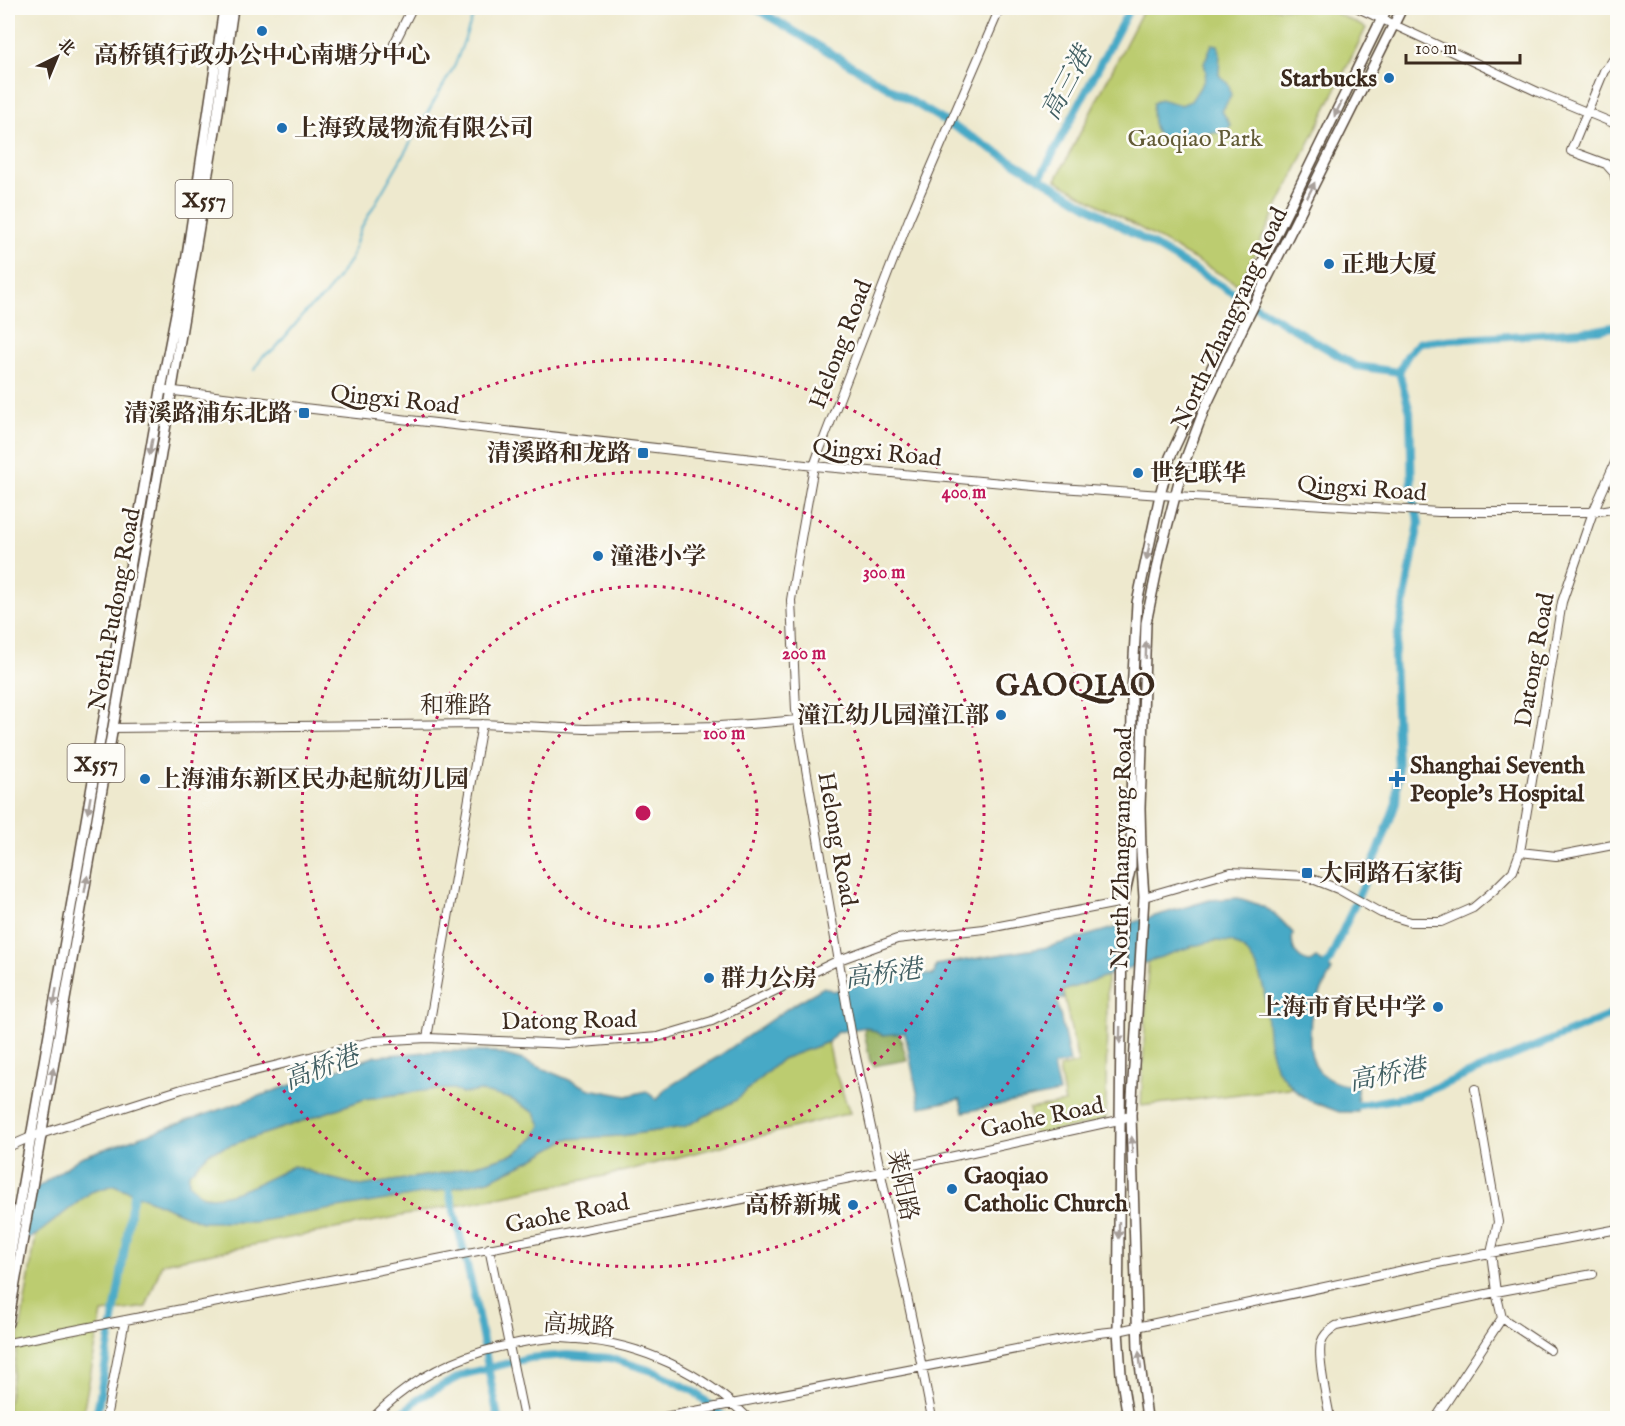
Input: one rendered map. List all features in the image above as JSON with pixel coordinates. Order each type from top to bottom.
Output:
[{"type":"main road","name":"North Pudong Road","points":[[8,1323],[113,728],[224,8]]},
{"type":"main road","name":"North Pudong Road","points":[[8,1269],[217,119],[233,8]]},
{"type":"main road","name":"North Zhangyang Road","points":[[1128,1419],[1121,1374],[1118,1331],[1119,1120],[1122,921],[1123,902],[1131,866],[1132,693],[1137,603],[1170,457],[1241,304],[1387,8]]},
{"type":"main road","name":"North Zhangyang Road","points":[[1147,1419],[1138,1349],[1131,1115],[1144,897],[1140,808],[1146,622],[1161,550],[1183,466],[1204,410],[1251,310],[1402,8]]},
{"type":"main road","points":[[1123,902],[1144,897]]},
{"type":"street","points":[[394,44],[412,8]]},
{"type":"street","name":"Helong Road","points":[[839,960],[796,710],[791,600],[800,544],[819,449],[909,219],[1000,8]]},
{"type":"street","points":[[1358,8],[1538,92],[1617,125]]},
{"type":"street","points":[[1613,8],[1617,13]]},
{"type":"street","points":[[1615,58],[1604,71],[1571,151],[1606,164],[1614,173],[1617,189]]},
{"type":"street","points":[[1615,58],[1617,73]]},
{"type":"street","name":"Qingxi Road","points":[[166,390],[304,408],[814,466],[1046,487],[1439,512],[1593,512]]},
{"type":"street","name":"Datong Road","points":[[1144,897],[1231,872],[1305,876],[1338,889],[1381,913],[1411,922],[1441,922],[1473,908],[1494,891],[1513,871],[1520,852],[1562,602],[1593,512],[1617,456]]},
{"type":"street","points":[[1593,512],[1617,508]]},
{"type":"street","name":"和雅路","points":[[113,728],[482,724],[585,729],[730,725],[798,720]]},
{"type":"street","points":[[427,1038],[482,724]]},
{"type":"street","points":[[1520,852],[1556,856],[1617,844]]},
{"type":"street","name":"Datong Road","points":[[8,1148],[31,1137],[182,1089],[374,1041],[427,1038],[569,1044],[658,1037],[712,1021],[839,960],[897,939],[984,929],[1123,902]]},
{"type":"street","name":"莱阳路","points":[[839,960],[852,1038],[932,1419]]},
{"type":"street","points":[[1475,1089],[1498,1222],[1491,1253],[1502,1318],[1550,1350]]},
{"type":"street","name":"Gaohe Road","points":[[8,1343],[881,1172],[1119,1120],[1131,1115]]},
{"type":"street","points":[[659,1419],[1118,1331],[1254,1301],[1617,1229]]},
{"type":"street","points":[[489,1248],[524,1419]]},
{"type":"street","points":[[1330,1419],[1320,1353],[1321,1341],[1329,1330],[1336,1326],[1593,1274]]},
{"type":"street","points":[[1436,1419],[1502,1318]]},
{"type":"street","points":[[106,1419],[122,1320]]},
{"type":"street","name":"高城路","points":[[373,1419],[390,1400],[439,1368],[508,1344],[554,1338],[598,1341],[652,1355],[695,1376],[733,1404],[748,1419]]},
{"type":"green space","name":"Gaoqiao Park","points":[[1144,8],[1326,8],[1366,28],[1239,285],[1056,180]]},
{"type":"green space","points":[[1199,926],[1266,957],[1297,1087],[1141,1106],[1149,946]]},
{"type":"green space","points":[[1107,975],[1106,1119],[1034,1135],[1029,1109],[1065,1103],[1059,1068],[1078,1063],[1063,991]]},
{"type":"green space","points":[[866,1027],[882,1035],[899,1033],[907,1060],[874,1066],[870,1061],[864,1031]]},
{"type":"green space","points":[[828,1042],[834,1069],[850,1113],[609,1175],[162,1263],[146,1307],[102,1313],[82,1418],[8,1418],[8,1404],[36,1235],[91,1192],[114,1185],[202,1222],[489,1180],[533,1159],[567,1139],[620,1136],[684,1127],[735,1101],[782,1059]]},
{"type":"green space","points":[[454,1089],[462,1094],[480,1090],[511,1099],[535,1113],[541,1125],[535,1137],[516,1153],[484,1163],[443,1173],[361,1186],[294,1166],[247,1188],[221,1196],[209,1197],[199,1194],[189,1183],[189,1173],[210,1152],[365,1099]]},
{"type":"water","points":[[1212,44],[1218,45],[1220,52],[1219,75],[1229,85],[1231,96],[1222,111],[1231,126],[1224,133],[1200,134],[1179,143],[1164,140],[1154,126],[1153,103],[1160,99],[1181,105],[1191,101],[1204,81],[1206,72],[1204,63]]},
{"type":"water","points":[[1238,898],[1269,910],[1293,933],[1293,948],[1301,959],[1310,962],[1316,958],[1332,970],[1311,1018],[1311,1055],[1314,1064],[1326,1077],[1334,1082],[1357,1086],[1358,1112],[1339,1112],[1308,1100],[1296,1091],[1277,1070],[1269,1044],[1264,990],[1257,967],[1246,951],[1232,942],[1215,941],[1193,946],[1063,991],[1064,998],[1057,1000],[1070,1062],[1053,1066],[1059,1093],[963,1112],[960,1099],[920,1107],[905,1033],[882,1035],[866,1027],[837,1032],[828,1042],[782,1059],[735,1101],[684,1127],[620,1136],[567,1139],[533,1159],[489,1180],[440,1191],[254,1222],[202,1222],[114,1185],[91,1192],[36,1235],[8,1252],[8,1208],[81,1157],[376,1056],[440,1051],[495,1052],[523,1060],[590,1089],[627,1096],[646,1091],[657,1100],[665,1089],[716,1058],[791,1006],[824,987],[833,991],[859,985],[875,971],[934,975],[936,965],[1048,947],[1210,900]],"holes":[[[454,1089],[462,1094],[480,1091],[511,1099],[535,1113],[541,1125],[535,1137],[516,1153],[443,1173],[361,1186],[294,1166],[247,1188],[209,1197],[199,1194],[189,1183],[189,1173],[210,1152],[365,1099],[429,1090]]]},
{"type":"waterway","points":[[254,370],[263,356],[274,350],[308,309],[324,297],[351,259],[360,230],[455,65],[476,8]]},
{"type":"waterway","points":[[755,8],[1356,366],[1399,372]]},
{"type":"waterway","name":"高三港","points":[[1040,178],[1130,8]]},
{"type":"waterway","points":[[1321,972],[1329,962],[1378,852],[1396,803],[1398,769],[1394,656],[1419,523],[1412,495],[1410,412],[1399,372],[1408,354],[1420,342],[1597,330],[1618,326]]},
{"type":"waterway","name":"高桥港","points":[[1348,1107],[1418,1095],[1618,1012]]},
{"type":"waterway","points":[[447,1180],[474,1295],[498,1418]]},
{"type":"waterway","points":[[96,1418],[137,1182]]},
{"type":"waterway","points":[[397,1418],[419,1398],[465,1374],[529,1358],[567,1355],[610,1358],[659,1373],[695,1392],[725,1418]]},
{"type":"place","name":"高桥镇行政办公中心南塘分中心","points":[[262,31]]},
{"type":"place","name":"Starbucks","points":[[1389,78]]},
{"type":"place","name":"上海致晟物流有限公司","points":[[282,128]]},
{"type":"place","name":"正地大厦","points":[[1329,264]]},
{"type":"place","name":"清溪路浦东北路","points":[[304,413]]},
{"type":"place","name":"清溪路和龙路","points":[[643,453]]},
{"type":"place","name":"世纪联华","points":[[1138,473]]},
{"type":"place","name":"潼港小学","points":[[598,556]]},
{"type":"place","name":"潼江幼儿园潼江部","points":[[1001,715]]},
{"type":"place","name":"上海浦东新区民办起航幼儿园","points":[[145,779]]},
{"type":"place","name":"Shanghai Seventh People's Hospital","points":[[1397,779]]},
{"type":"place","name":"大同路石家街","points":[[1307,873]]},
{"type":"place","name":"群力公房","points":[[709,978]]},
{"type":"place","name":"上海市育民中学","points":[[1438,1007]]},
{"type":"place","name":"Gaoqiao Catholic Church","points":[[952,1189]]},
{"type":"place","name":"高桥新城","points":[[853,1205]]},
{"type":"district","name":"GAOQIAO","points":[[1076,685]]}]
